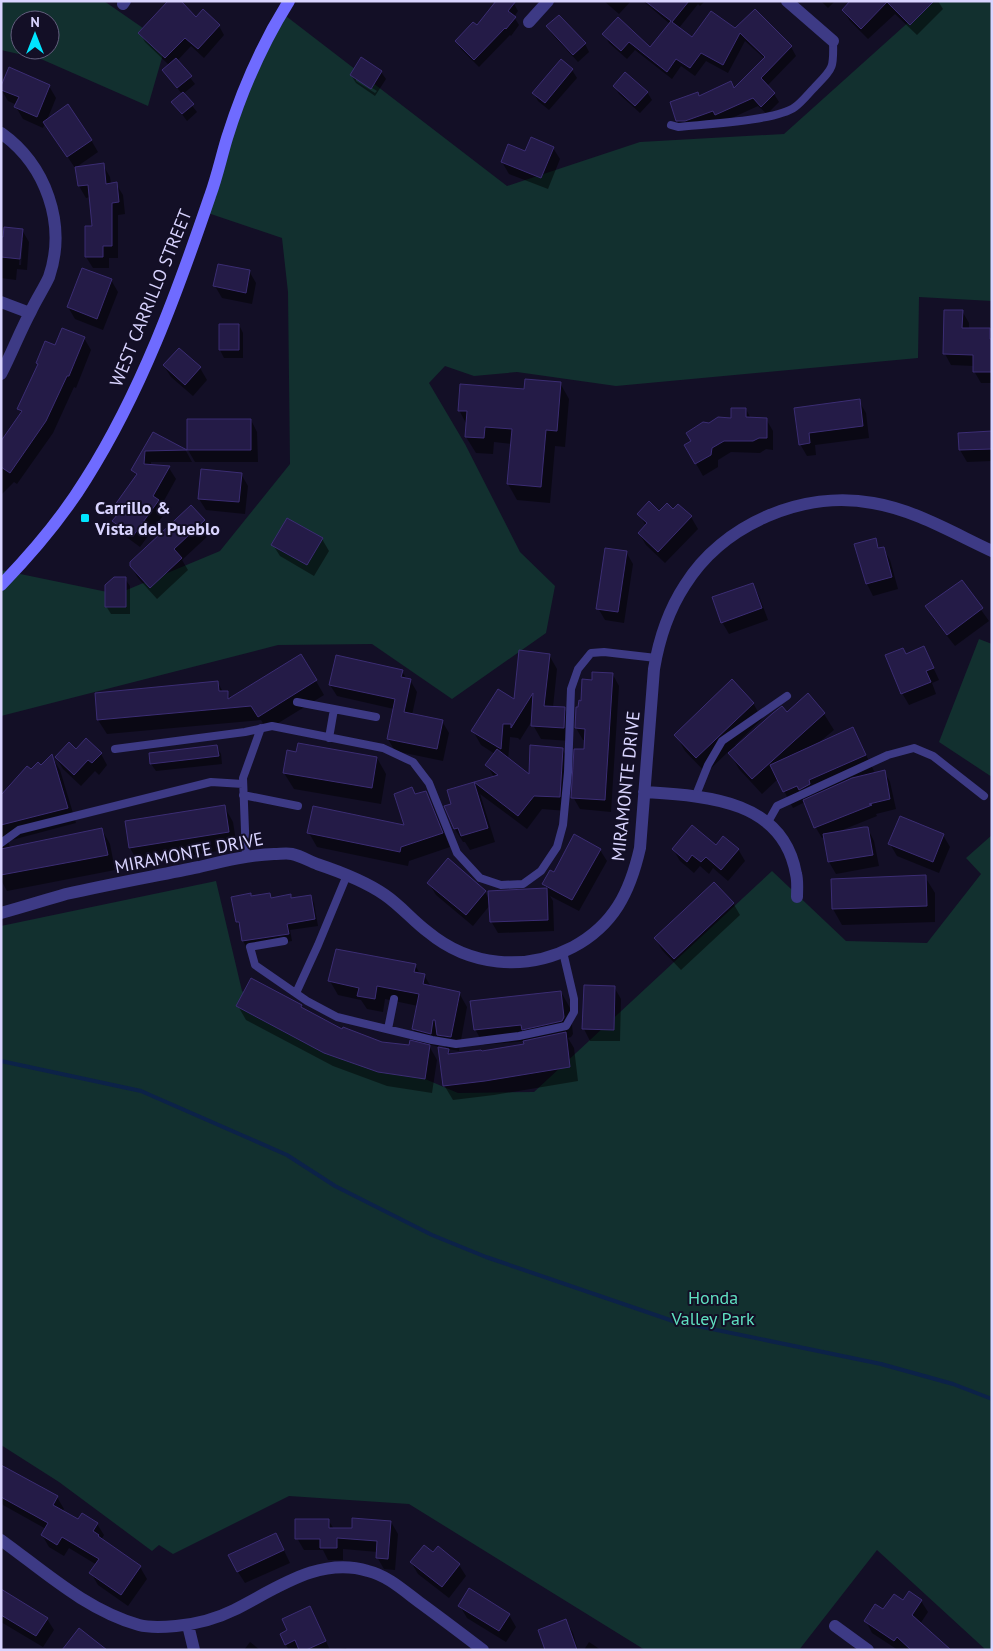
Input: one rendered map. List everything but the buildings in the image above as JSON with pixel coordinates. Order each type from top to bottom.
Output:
[{"type":"main road","name":"WEST CARRILLO STREET","points":[[1,585],[54,525],[86,480],[108,442],[171,305],[214,186],[226,140],[250,77],[276,21],[289,1]]},
{"type":"street","points":[[529,22],[548,1]]},
{"type":"street","points":[[787,1],[833,41]]},
{"type":"street","points":[[1,133],[17,146],[39,174],[47,190],[52,208],[55,234],[53,261],[48,278],[1,374]]},
{"type":"street","points":[[1,302],[30,313]]},
{"type":"street","name":"MIRAMONTE DRIVE","points":[[1,913],[66,894],[246,857],[291,854],[347,875],[384,894],[442,942],[474,958],[492,962],[519,962],[546,958],[563,952],[594,933],[618,907],[634,874],[640,848],[656,658],[664,625],[672,606],[685,584],[702,563],[723,544],[754,523],[772,514],[797,506],[845,500],[871,502],[897,508],[992,551]]},
{"type":"street","points":[[644,792],[696,795],[715,799],[740,807],[768,822],[781,836],[790,852],[797,875],[797,897]]},
{"type":"street","points":[[1,1540],[85,1601],[111,1615],[140,1626],[166,1627],[188,1625],[209,1620],[233,1611],[299,1576],[336,1566],[367,1570],[391,1581],[483,1650]]},
{"type":"street","points":[[188,1625],[194,1650]]},
{"type":"street","points":[[835,1626],[868,1650]]},
{"type":"lane","points":[[671,125],[678,127],[769,117],[796,107],[828,73],[834,63],[833,41]]},
{"type":"lane","points":[[115,748],[245,732],[272,726],[383,748],[412,762],[429,783],[458,853],[480,878],[500,886],[523,884],[541,871],[556,847],[563,825],[568,772],[571,689],[578,669],[591,653],[604,652],[656,658]]},
{"type":"lane","points":[[696,795],[708,765],[722,741],[787,696]]},
{"type":"lane","points":[[297,702],[376,717]]},
{"type":"lane","points":[[329,738],[334,709]]},
{"type":"lane","points":[[246,857],[243,778],[261,728]]},
{"type":"lane","points":[[768,822],[777,806],[888,756],[914,748],[933,756],[984,796]]},
{"type":"lane","points":[[1,843],[19,830],[211,782],[243,784]]},
{"type":"lane","points":[[244,795],[298,806]]},
{"type":"lane","points":[[296,993],[347,875]]},
{"type":"lane","points":[[284,941],[250,946],[255,966],[296,993],[337,1017],[456,1044],[519,1036],[566,1026],[574,1012],[574,999],[563,952]]},
{"type":"lane","points":[[388,1030],[394,999]]},
{"type":"green space","points":[[1,1],[104,1],[166,44],[148,106],[43,60],[60,60],[60,10],[10,10],[10,52],[1,50]]},
{"type":"green space","points":[[932,1],[992,1],[992,301],[919,297],[918,358],[616,386],[517,372],[474,376],[445,366],[429,383],[465,444],[520,552],[555,586],[546,633],[452,699],[372,644],[278,645],[1,716],[1,570],[117,594],[220,551],[290,464],[288,292],[282,238],[205,212],[225,147],[282,13],[507,186],[640,142],[784,134]]},
{"type":"green space","points":[[979,639],[992,644],[992,777],[939,742]]},
{"type":"green space","name":"Honda Valley Park","points":[[992,835],[992,1650],[986,1650],[877,1550],[799,1650],[645,1650],[409,1504],[289,1496],[173,1554],[159,1545],[152,1551],[59,1482],[1,1445],[1,926],[216,881],[242,991],[258,1008],[458,1093],[534,1092],[772,871],[846,941],[927,943],[981,874],[966,858]]},
{"type":"waterway","points":[[1,1061],[141,1091],[287,1155],[335,1186],[432,1235],[486,1257],[673,1321],[881,1364],[953,1384],[992,1399]]},
{"type":"place","name":"Carrillo & Vista del Pueblo","points":[[85,518]]}]
